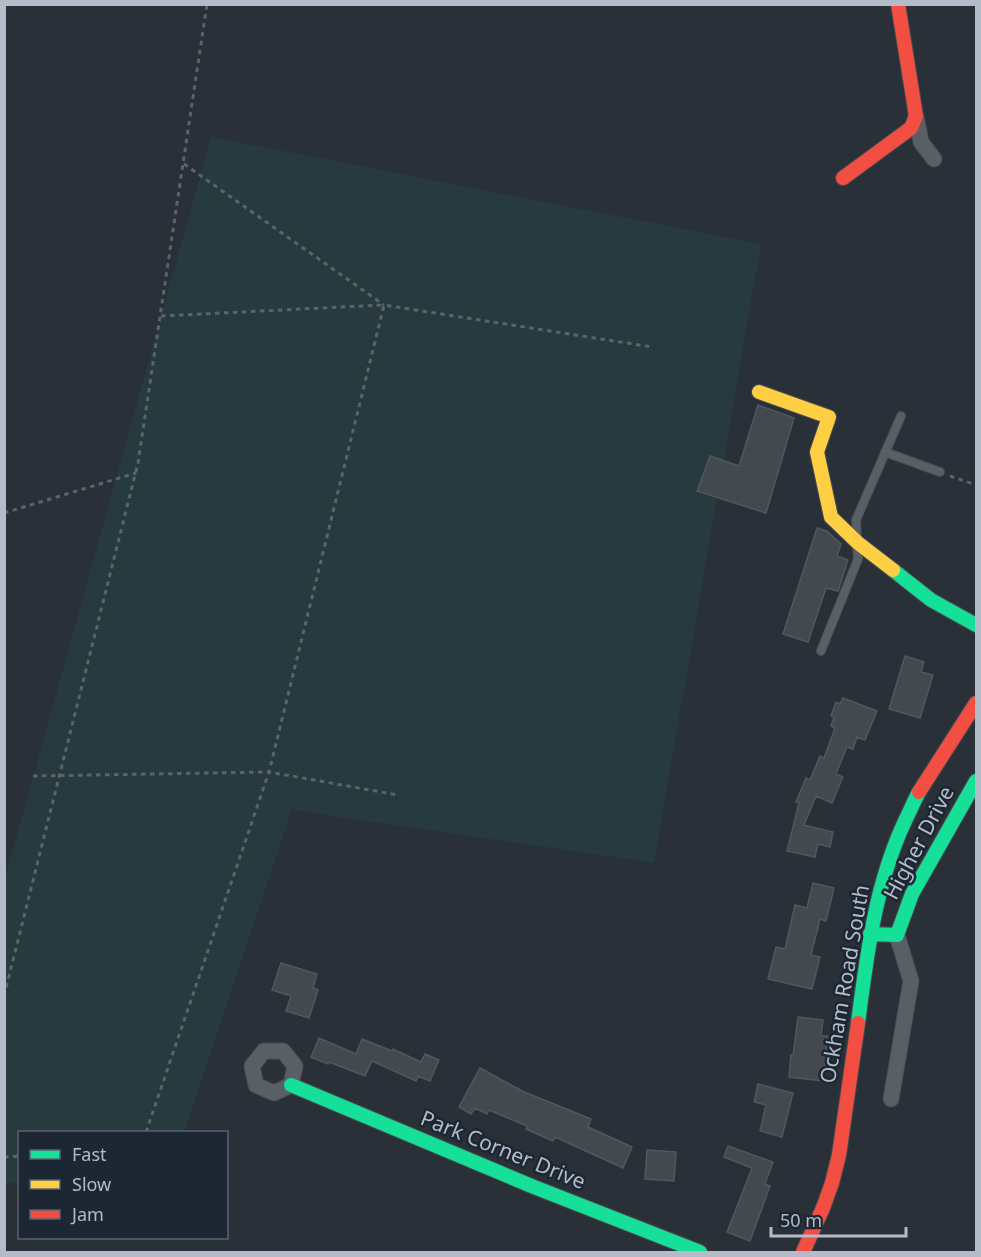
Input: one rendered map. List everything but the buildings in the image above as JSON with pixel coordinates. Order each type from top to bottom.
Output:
[{"type":"street","points":[[898,4],[921,141],[934,159]]},
{"type":"street","points":[[843,178],[911,128],[916,116]]},
{"type":"street","points":[[759,392],[829,417],[817,452],[831,517],[858,543],[931,600],[976,625]]},
{"type":"street","name":"Ockham Road South","points":[[802,1252],[823,1208],[839,1155],[870,934],[879,892],[895,842],[917,796],[976,703]]},
{"type":"street","name":"Higher Drive","points":[[897,935],[912,894],[976,781]]},
{"type":"street","points":[[870,934],[897,935],[911,981],[891,1099]]},
{"type":"street","name":"Park Corner Drive","points":[[291,1085],[534,1187],[700,1252]]},
{"type":"lane","points":[[821,651],[858,559],[856,520],[901,416]]},
{"type":"lane","points":[[885,452],[940,472]]},
{"type":"path","points":[[4,996],[136,473],[207,4]]},
{"type":"path","points":[[183,164],[384,305]]},
{"type":"path","points":[[146,1131],[269,772],[384,305]]},
{"type":"path","points":[[161,316],[384,305],[652,347]]},
{"type":"path","points":[[940,472],[976,485]]},
{"type":"path","points":[[4,513],[136,473]]},
{"type":"path","points":[[33,776],[269,772],[398,795]]},
{"type":"green space","points":[[211,137],[761,244],[654,863],[292,810],[184,1131],[18,1131],[18,1182],[5,1184],[5,878]]},
{"type":"traffic: fast","points":[[893,570],[931,600],[976,625]]},
{"type":"traffic: fast","points":[[870,934],[897,935],[912,894],[976,781]]},
{"type":"traffic: fast","points":[[858,1023],[879,895],[895,845],[919,792]]},
{"type":"traffic: fast","points":[[291,1085],[534,1187],[700,1252]]},
{"type":"traffic: slow","points":[[759,392],[829,417],[817,452],[831,517],[858,543],[893,570]]},
{"type":"traffic: jam","points":[[843,178],[911,128],[916,116],[898,4]]},
{"type":"traffic: jam","points":[[919,792],[976,703]]},
{"type":"traffic: jam","points":[[803,1252],[823,1208],[839,1155],[858,1023]]}]
